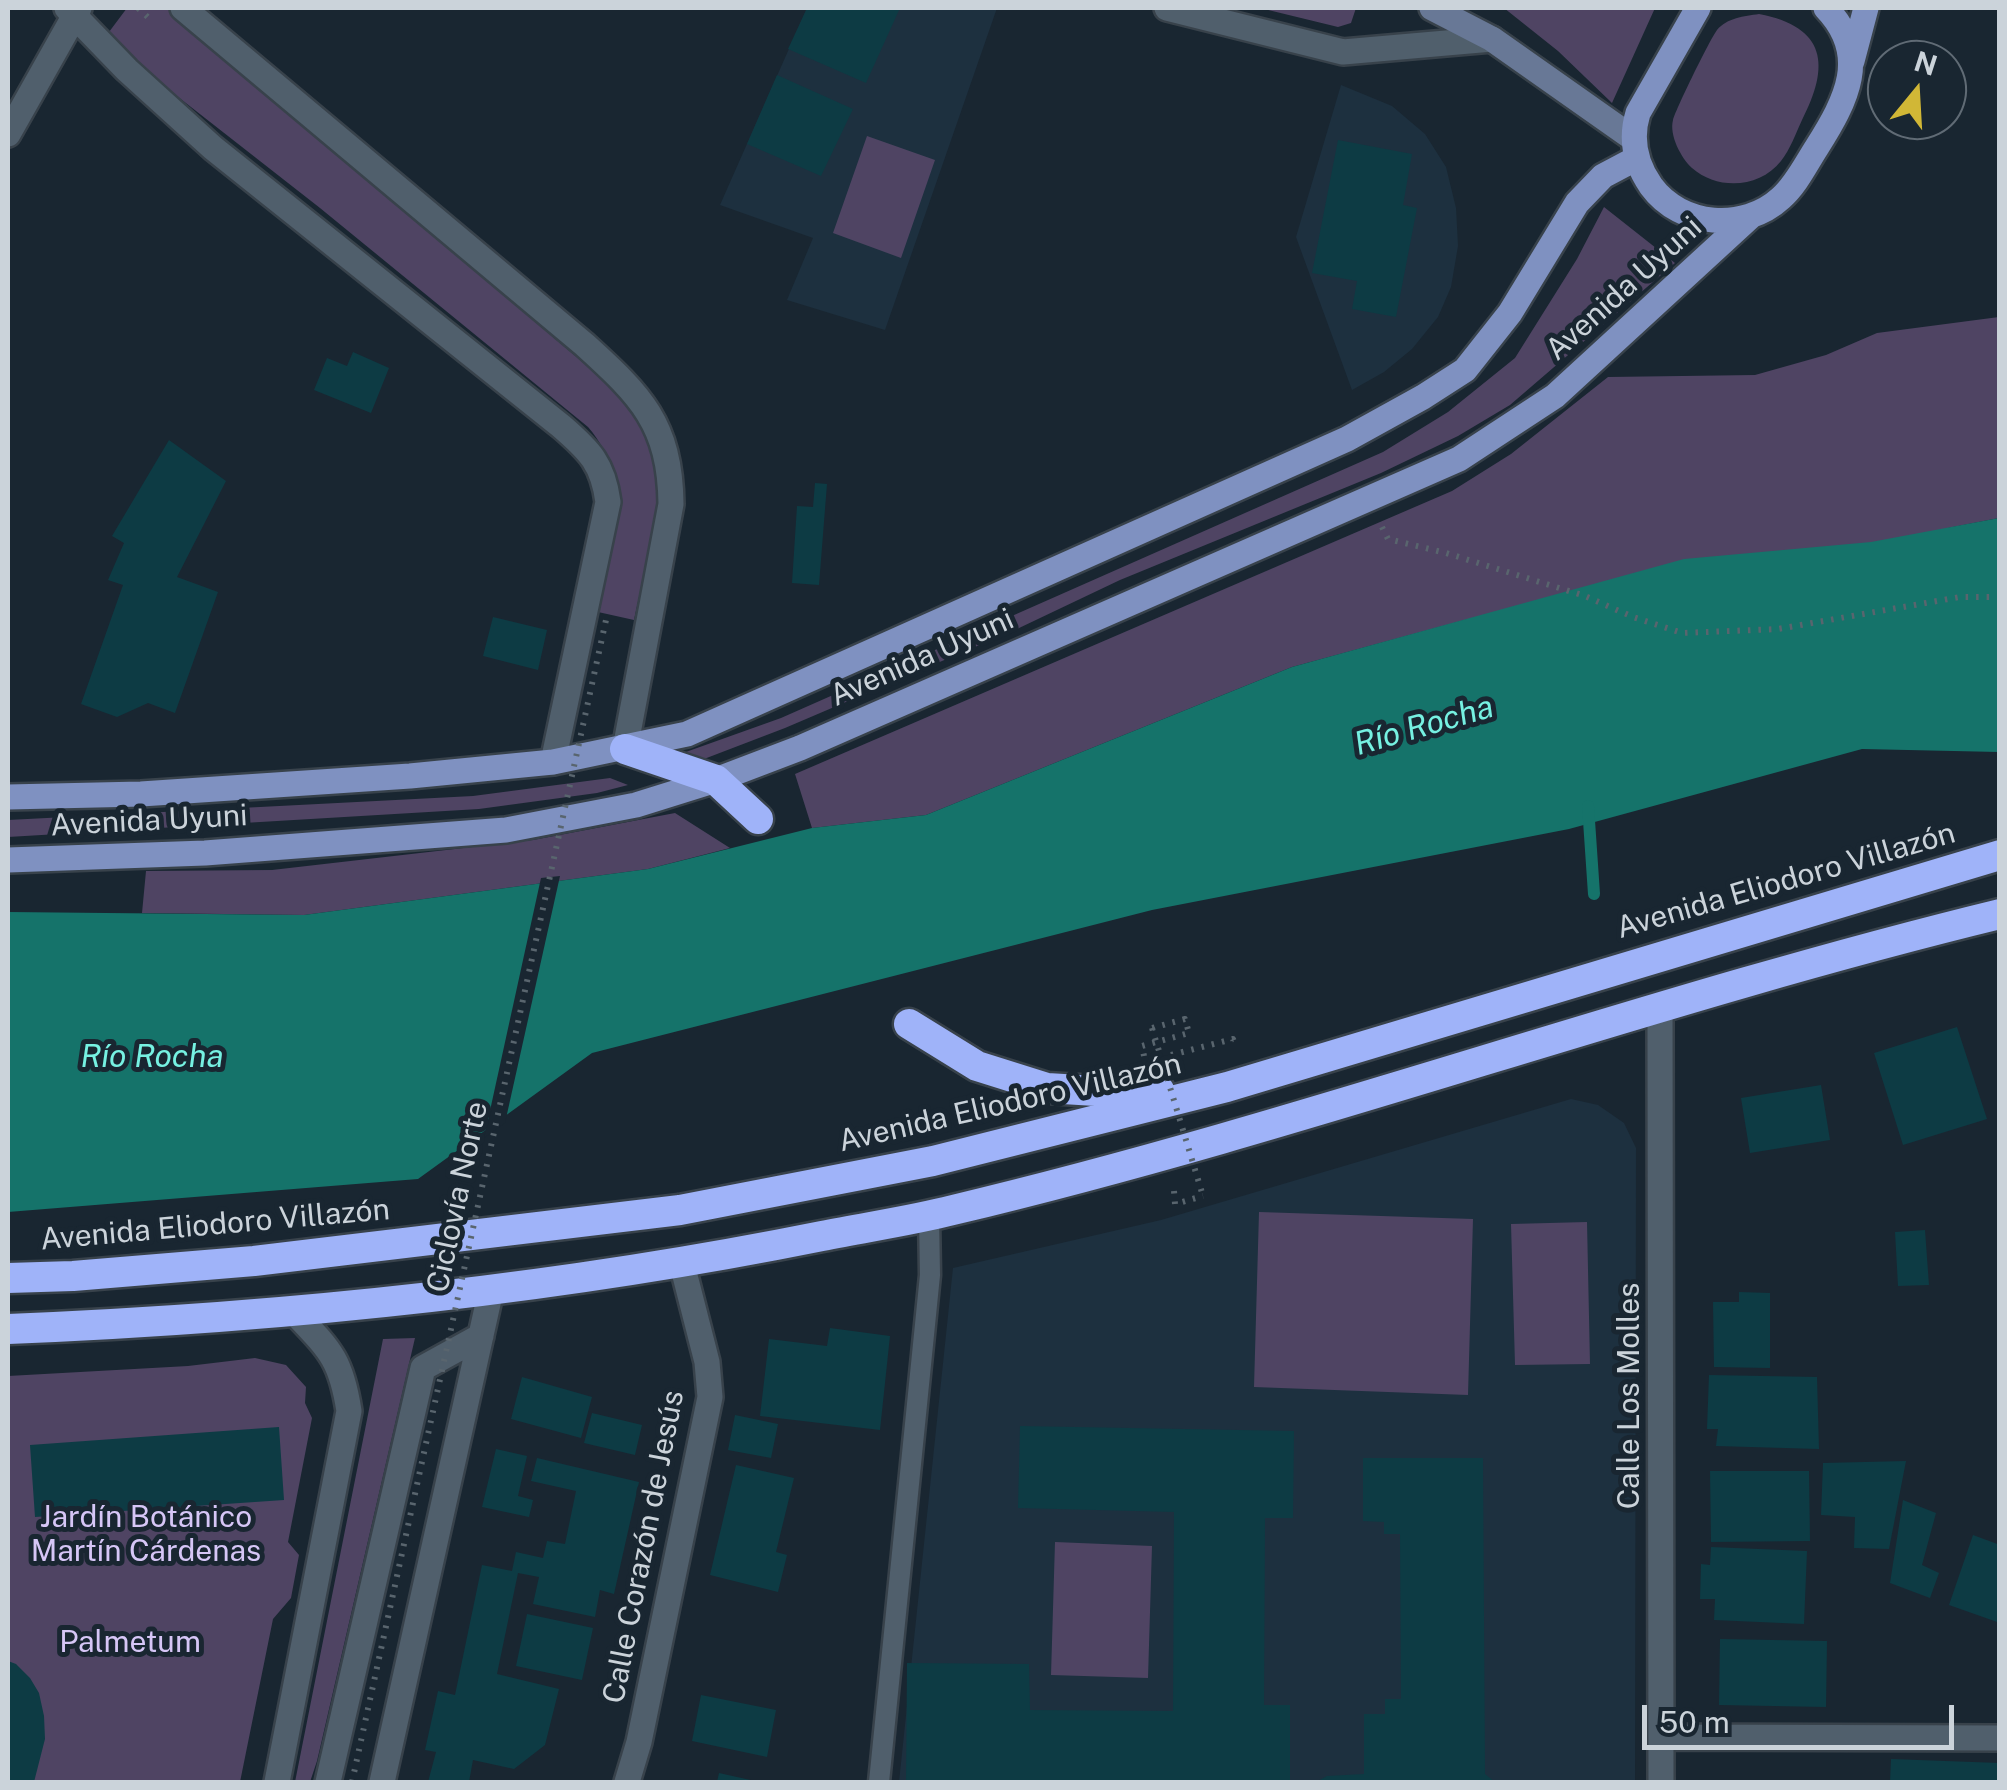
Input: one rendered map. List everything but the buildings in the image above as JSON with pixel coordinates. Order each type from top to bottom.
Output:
[{"type":"highway","points":[[625,749],[716,780],[758,819]]},
{"type":"highway","name":"Avenida Eliodoro Villazón","points":[[8,1278],[254,1260],[680,1210],[933,1160],[1226,1087],[2000,855]]},
{"type":"highway","points":[[8,1329],[294,1312],[491,1290],[682,1264],[930,1214],[1212,1144],[1815,962],[2000,914]]},
{"type":"highway","points":[[909,1024],[976,1066],[1048,1088],[1112,1092],[1226,1087]]},
{"type":"main road","points":[[1432,8],[1492,39],[1635,149]]},
{"type":"main road","points":[[1698,8],[1638,113],[1635,149],[1652,188],[1680,211],[1716,221],[1751,216]]},
{"type":"main road","points":[[1826,8],[1842,31],[1851,66]]},
{"type":"main road","points":[[1851,66],[1866,8]]},
{"type":"main road","name":"Avenida Uyuni","points":[[8,860],[205,854],[506,830],[636,805],[800,748],[1459,459],[1554,396],[1751,216],[1782,197],[1844,102],[1851,66]]},
{"type":"main road","name":"Avenida Uyuni","points":[[8,797],[141,794],[391,778],[553,762],[687,734],[1347,439],[1424,398],[1465,370],[1510,313],[1577,203],[1635,149]]},
{"type":"street","points":[[184,8],[585,345],[634,390],[660,432],[671,504],[625,749]]},
{"type":"street","points":[[1167,8],[1344,52],[1492,39]]},
{"type":"street","points":[[8,134],[73,10],[126,70],[213,148],[586,448],[605,475],[608,502],[553,762]]},
{"type":"street","name":"Calle Los Molles","points":[[1660,1009],[1661,1782]]},
{"type":"street","name":"Calle Corazón de Jesús","points":[[627,1782],[639,1742],[710,1397],[707,1362],[682,1264]]},
{"type":"street","points":[[382,1782],[491,1290]]},
{"type":"street","points":[[277,1782],[349,1412],[343,1375],[331,1351],[294,1312]]},
{"type":"street","points":[[328,1782],[423,1368],[481,1336]]},
{"type":"street","points":[[1661,1737],[2000,1738]]},
{"type":"lane","points":[[879,1782],[930,1275],[930,1214]]},
{"type":"path","points":[[1368,497],[1388,539],[1585,596],[1682,633],[1778,629],[1960,597],[2000,598]]},
{"type":"path","name":"Ciclovía Norte","points":[[352,1782],[606,620]]},
{"type":"path","points":[[1142,1046],[1189,1034],[1185,1019],[1152,1028],[1203,1196],[1176,1204],[1172,1192],[1206,1182]]},
{"type":"shaded area","points":[[807,8],[997,8],[885,330],[787,300],[813,238],[720,205]]},
{"type":"shaded area","points":[[1341,85],[1392,106],[1425,134],[1446,167],[1456,208],[1458,246],[1451,287],[1438,317],[1412,349],[1384,372],[1352,390],[1296,237]]},
{"type":"shaded area","points":[[1571,1099],[1598,1105],[1624,1123],[1636,1148],[1635,1782],[899,1782],[953,1268],[1161,1220]]},
{"type":"green space","points":[[127,8],[167,8],[633,408],[653,446],[661,495],[634,620],[598,612],[613,539],[616,493],[603,449],[588,427],[320,208],[127,57],[109,32]]},
{"type":"green space","points":[[1260,8],[1356,8],[1351,23],[1338,27]]},
{"type":"green space","points":[[1504,8],[1655,8],[1612,103],[1558,51]]},
{"type":"green space","points":[[1759,14],[1782,20],[1810,39],[1819,66],[1817,82],[1781,161],[1761,177],[1725,183],[1692,168],[1674,139],[1673,120],[1717,30],[1731,20]]},
{"type":"green space","points":[[867,136],[935,160],[901,258],[833,233]]},
{"type":"green space","points":[[1604,207],[1675,263],[1510,405],[1458,436],[1381,473],[1120,580],[1017,629],[785,728],[704,759],[683,753],[781,718],[1383,452],[1448,412],[1515,358],[1577,259]]},
{"type":"green space","points":[[1999,317],[1999,518],[1948,528],[1941,549],[1625,587],[1465,620],[1292,667],[926,815],[812,828],[795,774],[1452,491],[1511,454],[1608,377],[1755,375],[1826,355],[1877,333]]},
{"type":"green space","points":[[610,778],[628,785],[479,809],[8,837],[8,820],[473,796]]},
{"type":"green space","points":[[675,813],[730,848],[648,869],[304,915],[142,913],[146,871],[272,870],[533,840]]},
{"type":"green space","points":[[1259,1212],[1473,1219],[1468,1395],[1254,1387]]},
{"type":"green space","points":[[1587,1222],[1590,1364],[1515,1365],[1511,1224]]},
{"type":"green space","points":[[415,1338],[317,1761],[310,1782],[295,1782],[383,1339]]},
{"type":"green space","name":"Jardín Botánico Martín Cárdenas","points":[[255,1358],[286,1365],[306,1387],[305,1403],[312,1418],[288,1542],[299,1555],[291,1598],[273,1619],[240,1782],[8,1782],[8,1376],[188,1366]]},
{"type":"green space","points":[[1055,1542],[1152,1546],[1148,1678],[1051,1675]]},
{"type":"water","name":"Río Rocha","points":[[1999,518],[1999,752],[1862,749],[1569,829],[1152,910],[592,1053],[418,1179],[8,1212],[8,912],[304,915],[648,869],[812,828],[926,815],[1292,667],[1684,559],[1871,542]]},
{"type":"pier","points":[[560,876],[505,1123],[484,1138],[541,878]]},
{"type":"waterway","points":[[1588,806],[1594,894]]},
{"type":"park label","name":"Palmetum","points":[[130,1643]]}]
